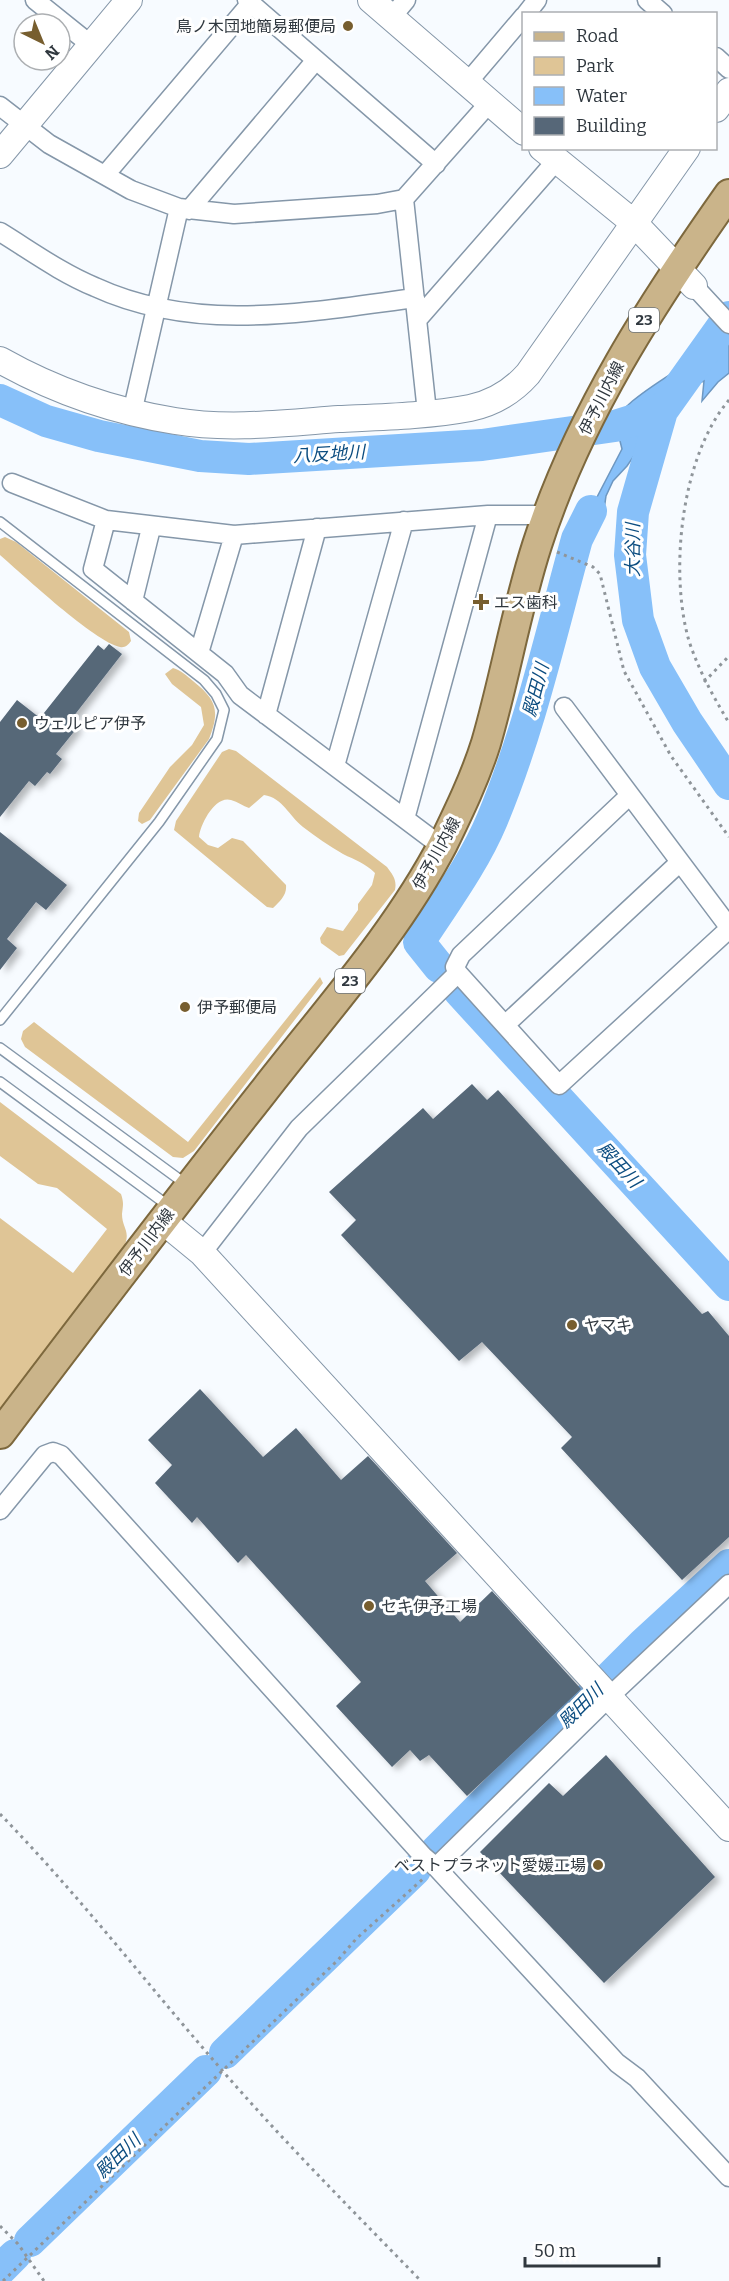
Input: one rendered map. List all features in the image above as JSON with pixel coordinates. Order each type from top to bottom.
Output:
[{"type":"main road","name":"伊予川内線","points":[[0,1434],[174,1205],[372,953],[420,884],[471,784],[485,745],[537,544],[571,459],[612,376],[686,276],[729,194]]},
{"type":"street","points":[[35,0],[91,45]]},
{"type":"street","points":[[0,155],[129,0]]},
{"type":"street","points":[[370,0],[399,9],[468,82],[522,130]]},
{"type":"street","points":[[647,0],[661,12]]},
{"type":"street","points":[[105,175],[249,2],[380,112],[436,164]]},
{"type":"street","points":[[468,82],[522,19]]},
{"type":"street","points":[[717,58],[729,69]]},
{"type":"street","points":[[132,413],[184,209],[316,60]]},
{"type":"street","points":[[717,108],[729,91]]},
{"type":"street","points":[[0,106],[24,127],[130,190],[184,209],[234,214],[377,204],[404,199],[490,102]]},
{"type":"street","points":[[0,360],[50,386],[132,413],[178,422],[251,425],[471,408],[512,391],[575,309],[686,150]]},
{"type":"street","points":[[417,320],[549,155],[634,223],[729,324]]},
{"type":"street","points":[[404,199],[427,412]]},
{"type":"street","points":[[0,232],[94,287],[158,308],[201,316],[290,314],[415,298]]},
{"type":"street","points":[[12,483],[106,520],[152,528],[234,535],[488,515],[548,515]]},
{"type":"street","points":[[405,819],[488,515]]},
{"type":"street","points":[[106,520],[93,569],[225,674],[240,695],[441,846]]},
{"type":"street","points":[[335,766],[404,521]]},
{"type":"street","points":[[133,601],[152,528]]},
{"type":"street","points":[[266,715],[317,528]]},
{"type":"street","points":[[199,653],[234,535]]},
{"type":"street","points":[[564,706],[729,928],[559,1085],[455,967],[460,955],[630,795]]},
{"type":"street","points":[[505,1025],[681,862]]},
{"type":"street","points":[[202,1253],[299,1128],[458,973]]},
{"type":"street","points":[[174,1205],[202,1253],[729,1828]]},
{"type":"street","points":[[0,1510],[45,1455],[53,1452],[61,1455],[416,1848],[617,2063],[637,2078],[729,2176]]},
{"type":"street","points":[[436,1867],[609,1696],[729,1584]]},
{"type":"lane","points":[[0,522],[204,680],[216,693],[224,710],[217,739],[159,822],[0,1020]]},
{"type":"lane","points":[[0,1048],[174,1205]]},
{"type":"lane","points":[[0,1082],[174,1205]]},
{"type":"path","points":[[729,400],[716,415],[690,480],[683,525],[682,602],[689,639],[704,682],[729,723]]},
{"type":"path","points":[[537,544],[593,567],[600,574],[624,671],[671,756],[729,837]]},
{"type":"path","points":[[704,682],[729,656]]},
{"type":"path","points":[[0,1814],[56,1874],[222,2070],[303,2160],[421,2281]]},
{"type":"path","points":[[3,2281],[338,1960],[356,1939],[436,1867]]},
{"type":"path","points":[[0,2226],[18,2244],[44,2281]]},
{"type":"green space","points":[[5,537],[16,542],[129,632],[131,641],[122,647],[109,642],[59,607],[0,555],[0,539]]},
{"type":"green space","points":[[173,668],[184,673],[212,700],[215,721],[209,739],[150,820],[142,824],[138,821],[139,813],[170,767],[192,745],[204,725],[201,707],[172,684],[165,674]]},
{"type":"green space","points":[[229,749],[236,751],[387,867],[393,875],[395,890],[344,955],[339,956],[321,943],[320,938],[327,927],[343,931],[372,885],[375,873],[298,823],[276,800],[264,795],[249,808],[231,800],[219,802],[205,819],[199,837],[208,845],[218,848],[232,838],[243,841],[286,885],[284,895],[273,908],[267,907],[174,830],[176,821],[222,752]]},
{"type":"green space","points":[[320,977],[323,983],[194,1151],[183,1158],[173,1157],[25,1047],[21,1039],[23,1031],[34,1022],[188,1142]]},
{"type":"green space","points":[[0,1102],[121,1194],[122,1219],[127,1238],[123,1249],[0,1409],[0,1218],[73,1273],[107,1229],[57,1188],[38,1184],[0,1156]]},
{"type":"water","points":[[729,326],[729,373],[702,401],[704,381],[699,383],[651,431],[627,466],[613,481],[606,496],[603,517],[596,512],[578,552],[570,549],[622,449],[619,437],[611,434],[602,437],[614,419],[646,390],[700,354]]},
{"type":"building","name":"ウェルピア伊予","points":[[109,644],[122,654],[73,717],[76,719],[72,724],[77,728],[56,754],[62,759],[50,774],[47,772],[35,786],[29,781],[0,817],[0,722],[17,700],[40,718],[98,645],[104,650]]},
{"type":"building","points":[[0,832],[67,885],[46,910],[36,902],[7,939],[17,948],[0,970]]},
{"type":"building","name":"ヤマキ","points":[[472,1084],[487,1100],[498,1090],[702,1314],[708,1311],[729,1336],[729,1537],[682,1580],[561,1448],[572,1437],[482,1342],[459,1361],[341,1235],[356,1220],[329,1192],[423,1108],[433,1119]]},
{"type":"building","name":"セキ伊予工場","points":[[200,1389],[263,1457],[296,1428],[341,1480],[368,1456],[457,1553],[425,1581],[460,1622],[492,1591],[581,1689],[467,1796],[429,1755],[420,1761],[410,1750],[392,1767],[336,1706],[361,1682],[246,1555],[238,1563],[197,1517],[192,1523],[155,1483],[172,1465],[148,1440]]},
{"type":"building","name":"ベストプラネット愛媛工場","points":[[606,1755],[715,1877],[604,1983],[480,1852],[549,1783],[563,1796]]},
{"type":"waterway","name":"大谷川","points":[[729,317],[662,411],[633,512],[630,555],[638,620],[655,667],[687,722],[729,784]]},
{"type":"waterway","name":"八反地川","points":[[0,400],[46,421],[99,436],[200,456],[249,459],[482,445],[615,426],[650,415]]},
{"type":"waterway","name":"殿田川","points":[[439,967],[419,942],[468,867],[492,820],[529,716],[577,539],[591,511]]},
{"type":"waterway","name":"殿田川","points":[[459,991],[729,1285]]},
{"type":"waterway","name":"殿田川","points":[[436,1851],[643,1644],[729,1565]]},
{"type":"waterway","name":"殿田川","points":[[225,2053],[415,1870]]},
{"type":"waterway","name":"殿田川","points":[[30,2241],[206,2071]]},
{"type":"waterway","name":"殿田川","points":[[0,2270],[15,2255]]},
{"type":"place","name":"鳥ノ木団地簡易郵便局","points":[[348,26]]},
{"type":"place","name":"エス歯科","points":[[481,602]]},
{"type":"place","name":"ウェルピア伊予","points":[[22,723]]},
{"type":"place","name":"伊予郵便局","points":[[185,1007]]},
{"type":"place","name":"ヤマキ","points":[[572,1325]]},
{"type":"place","name":"セキ伊予工場","points":[[369,1606]]},
{"type":"place","name":"ベストプラネット愛媛工場","points":[[598,1865]]}]
